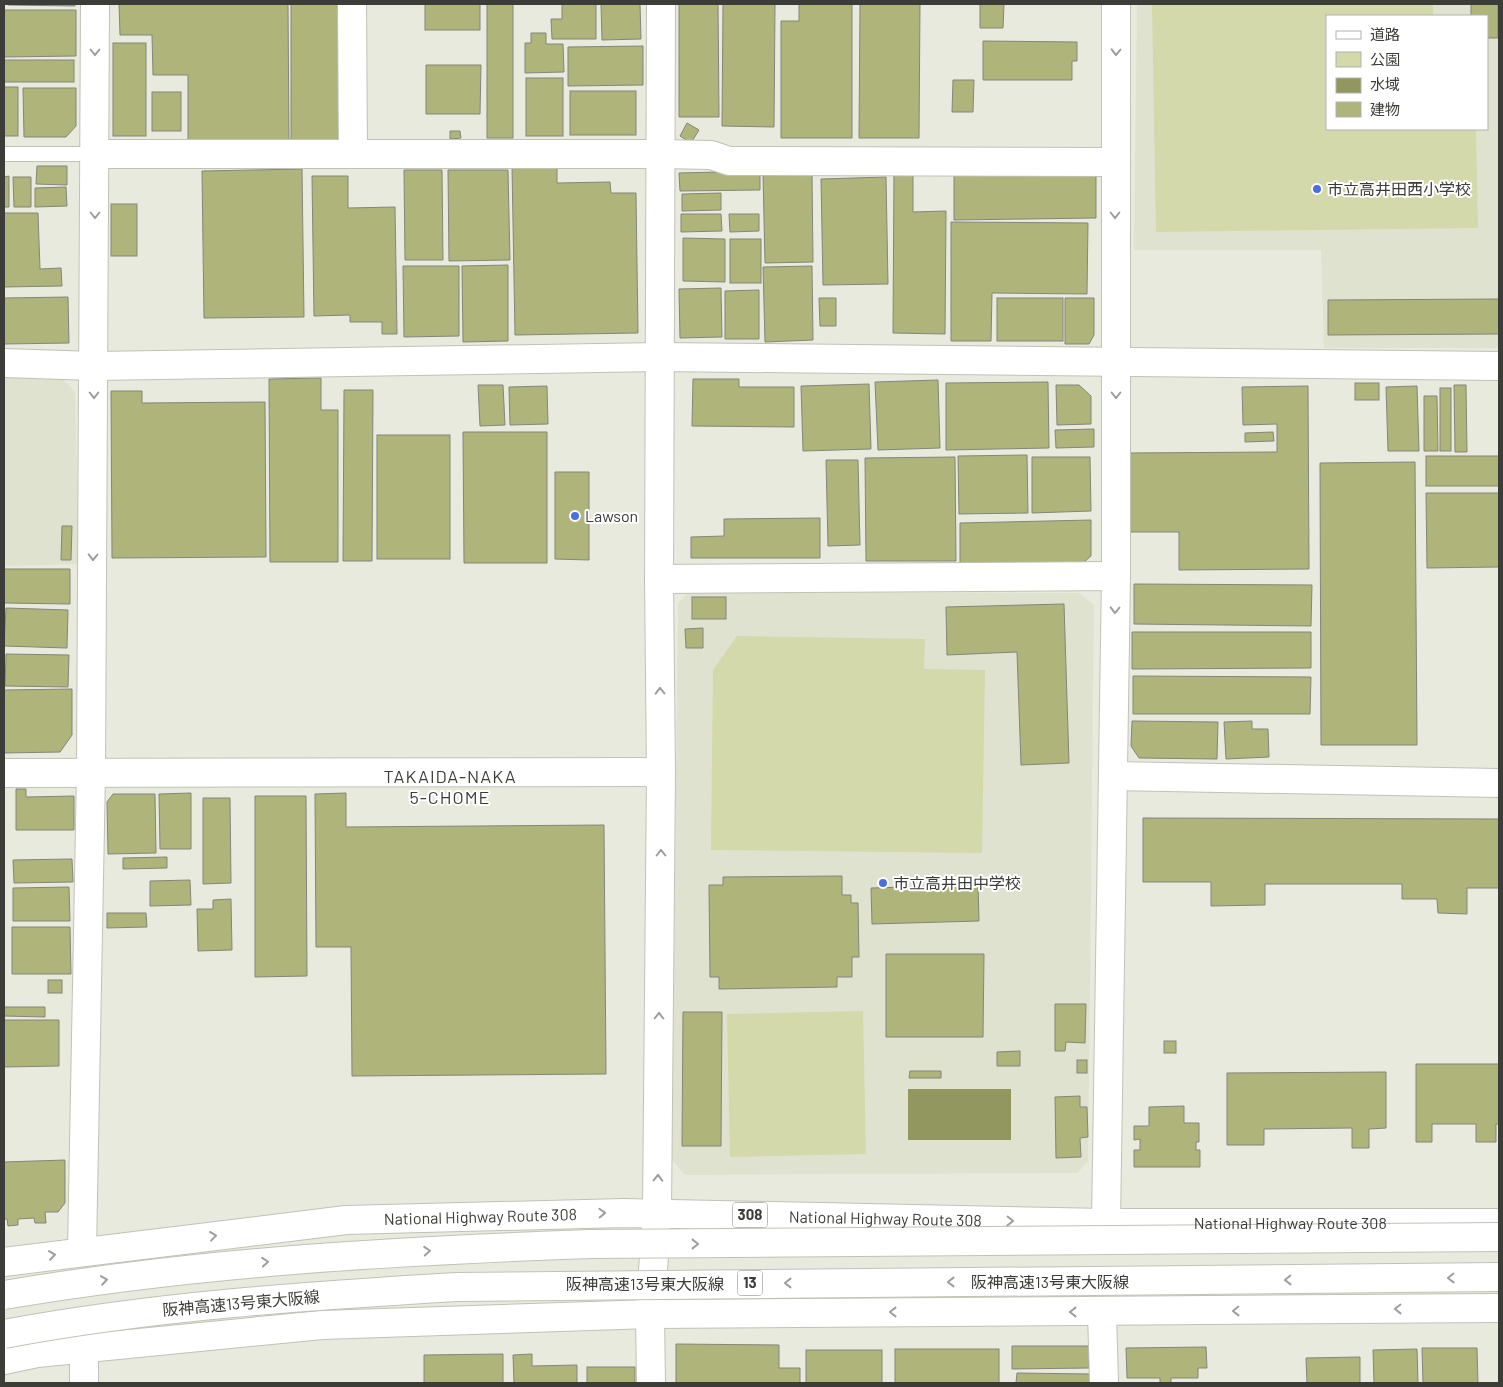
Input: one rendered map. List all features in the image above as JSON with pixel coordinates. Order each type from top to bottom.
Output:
[{"type":"main road","points":[[82,1251],[91,772],[95,4]]},
{"type":"main road","points":[[352,4],[353,154]]},
{"type":"main road","points":[[651,1383],[650,1314],[658,1212],[661,772],[659,357],[661,4]]},
{"type":"main road","points":[[1106,1224],[1116,576],[1114,162],[1116,4]]},
{"type":"main road","points":[[95,154],[660,154],[711,155],[730,161],[1114,162]]},
{"type":"main road","points":[[4,363],[94,366],[659,357],[1116,364],[1499,366]]},
{"type":"main road","points":[[659,579],[1116,576]]},
{"type":"main road","points":[[4,773],[661,772]]},
{"type":"main road","points":[[1112,776],[1499,783]]},
{"type":"main road","name":"National Highway Route 308","points":[[4,1262],[346,1220],[658,1212],[1106,1224],[1499,1223]]},
{"type":"main road","points":[[4,1295],[179,1270],[316,1258],[591,1244],[1499,1237]]},
{"type":"main road","name":"阪神高速13号東大阪線","points":[[4,1334],[188,1306],[319,1295],[457,1287],[1499,1277]]},
{"type":"main road","points":[[4,1360],[37,1353],[322,1325],[650,1314],[1499,1308]]},
{"type":"main road","points":[[1102,1312],[1104,1383]]},
{"type":"main road","points":[[84,1348],[84,1383]]},
{"type":"lane","points":[[4,154],[95,154]]},
{"type":"shaded area","name":"市立高井田西小学校","points":[[1137,4],[1499,4],[1499,348],[1324,348],[1321,250],[1134,250]]},
{"type":"shaded area","points":[[58,374],[75,392],[79,564],[4,566],[4,375]]},
{"type":"shaded area","name":"市立高井田中学校","points":[[689,592],[1079,593],[1094,605],[1088,1162],[1077,1173],[685,1175],[672,1160],[678,604]]},
{"type":"green space","name":"市立高井田西小学校","points":[[1152,4],[1433,4],[1433,15],[1326,15],[1326,130],[1476,130],[1478,228],[1156,232]]},
{"type":"green space","points":[[737,636],[925,639],[924,669],[985,670],[982,853],[711,850],[713,670]]},
{"type":"green space","points":[[863,1011],[866,1154],[730,1157],[727,1014]]},
{"type":"water","points":[[908,1089],[1011,1089],[1011,1140],[908,1140]]},
{"type":"building","points":[[75,4],[75,6],[8,5]]},
{"type":"building","points":[[119,4],[288,4],[289,143],[188,144],[188,75],[153,75],[152,35],[120,35]]},
{"type":"building","points":[[291,4],[343,4],[344,143],[291,143]]},
{"type":"building","points":[[425,4],[480,4],[480,30],[425,30]]},
{"type":"building","points":[[487,4],[513,4],[513,138],[487,138]]},
{"type":"building","points":[[562,4],[596,4],[596,39],[552,39],[551,19],[562,19]]},
{"type":"building","points":[[601,4],[640,4],[641,39],[602,40]]},
{"type":"building","points":[[679,4],[718,4],[719,117],[679,117]]},
{"type":"building","points":[[723,4],[775,4],[774,127],[722,126]]},
{"type":"building","points":[[799,4],[852,4],[852,138],[781,138],[781,21],[799,21]]},
{"type":"building","points":[[860,4],[920,4],[919,138],[859,138]]},
{"type":"building","points":[[980,4],[1004,4],[1003,28],[980,28]]},
{"type":"building","points":[[1471,4],[1498,4],[1498,38],[1488,38],[1488,15],[1471,15]]},
{"type":"building","points":[[4,10],[76,10],[76,56],[4,57]]},
{"type":"building","points":[[531,33],[546,33],[546,44],[563,44],[564,72],[525,73],[525,43],[531,43]]},
{"type":"building","points":[[983,41],[1077,42],[1077,61],[1072,61],[1072,80],[983,80]]},
{"type":"building","points":[[113,43],[146,43],[146,136],[113,136]]},
{"type":"building","points":[[643,46],[643,85],[568,86],[568,47]]},
{"type":"building","points":[[4,60],[74,60],[74,82],[4,82]]},
{"type":"building","points":[[426,65],[481,65],[480,114],[426,114]]},
{"type":"building","points":[[526,78],[563,78],[563,136],[526,136]]},
{"type":"building","points":[[953,80],[974,80],[973,112],[952,112]]},
{"type":"building","points":[[4,87],[18,87],[18,136],[4,136]]},
{"type":"building","points":[[23,88],[76,88],[76,126],[66,137],[24,137]]},
{"type":"building","points":[[570,91],[636,91],[636,135],[570,135]]},
{"type":"building","points":[[152,92],[181,92],[181,131],[152,131]]},
{"type":"building","points":[[687,123],[699,130],[691,143],[680,136]]},
{"type":"building","points":[[450,131],[460,131],[461,138],[450,139]]},
{"type":"building","points":[[557,165],[557,183],[610,182],[611,193],[636,193],[638,333],[515,335],[512,166]]},
{"type":"building","points":[[37,166],[67,166],[67,185],[36,184]]},
{"type":"building","points":[[894,168],[913,168],[913,212],[946,211],[945,334],[893,333]]},
{"type":"building","points":[[1096,168],[1096,218],[954,220],[954,169]]},
{"type":"building","points":[[302,169],[304,317],[204,318],[202,171]]},
{"type":"building","points":[[404,170],[442,170],[443,260],[405,260]]},
{"type":"building","points":[[448,170],[508,170],[510,260],[449,261]]},
{"type":"building","points":[[760,171],[760,190],[680,191],[679,173]]},
{"type":"building","points":[[812,173],[813,262],[765,263],[763,174]]},
{"type":"building","points":[[9,176],[9,207],[4,207],[4,177]]},
{"type":"building","points":[[312,176],[348,176],[348,208],[395,207],[397,334],[382,334],[382,322],[350,322],[350,315],[314,316]]},
{"type":"building","points":[[13,177],[31,177],[31,207],[14,207]]},
{"type":"building","points":[[886,177],[888,284],[823,285],[821,179]]},
{"type":"building","points":[[66,187],[67,206],[35,207],[35,188]]},
{"type":"building","points":[[721,193],[721,210],[682,211],[682,194]]},
{"type":"building","points":[[111,204],[137,204],[137,256],[111,256]]},
{"type":"building","points":[[4,213],[38,213],[40,269],[61,268],[62,286],[4,287]]},
{"type":"building","points":[[681,214],[721,214],[722,231],[681,232]]},
{"type":"building","points":[[729,214],[759,214],[759,231],[730,232]]},
{"type":"building","points":[[951,222],[1088,223],[1087,294],[992,293],[991,341],[951,341]]},
{"type":"building","points":[[683,238],[725,239],[725,282],[683,281]]},
{"type":"building","points":[[730,239],[761,239],[761,283],[730,283]]},
{"type":"building","points":[[508,265],[508,341],[463,342],[462,266]]},
{"type":"building","points":[[403,266],[459,266],[459,336],[404,337]]},
{"type":"building","points":[[812,266],[813,340],[765,342],[763,267]]},
{"type":"building","points":[[721,288],[722,337],[680,338],[679,289]]},
{"type":"building","points":[[759,290],[759,339],[725,339],[725,291]]},
{"type":"building","points":[[68,297],[69,343],[4,344],[4,298]]},
{"type":"building","points":[[819,298],[836,298],[836,326],[820,326]]},
{"type":"building","points":[[997,298],[1063,298],[1063,341],[997,341]]},
{"type":"building","points":[[1065,298],[1094,298],[1094,335],[1089,344],[1065,344]]},
{"type":"building","points":[[1499,299],[1499,334],[1328,335],[1328,300]]},
{"type":"building","points":[[321,378],[321,410],[338,410],[338,562],[270,562],[269,379]]},
{"type":"building","points":[[693,379],[739,379],[739,387],[794,387],[794,427],[692,426]]},
{"type":"building","points":[[938,380],[940,448],[878,450],[875,382]]},
{"type":"building","points":[[1048,382],[1049,448],[946,450],[946,383]]},
{"type":"building","points":[[1355,383],[1379,383],[1379,400],[1355,400]]},
{"type":"building","points":[[869,384],[871,449],[803,451],[801,386]]},
{"type":"building","points":[[478,385],[503,385],[505,425],[480,426]]},
{"type":"building","points":[[1056,385],[1079,385],[1091,396],[1091,424],[1057,425]]},
{"type":"building","points":[[1454,385],[1466,385],[1467,452],[1455,452]]},
{"type":"building","points":[[547,386],[548,424],[510,425],[509,387]]},
{"type":"building","points":[[1308,386],[1309,569],[1179,570],[1179,532],[1128,532],[1127,453],[1277,452],[1277,424],[1243,425],[1242,387]]},
{"type":"building","points":[[1417,386],[1419,451],[1388,451],[1386,387]]},
{"type":"building","points":[[1440,388],[1451,388],[1451,451],[1440,451]]},
{"type":"building","points":[[344,390],[373,390],[372,561],[343,561]]},
{"type":"building","points":[[111,391],[142,391],[142,403],[265,402],[266,557],[112,558]]},
{"type":"building","points":[[1424,396],[1437,396],[1438,451],[1424,451]]},
{"type":"building","points":[[1094,429],[1094,447],[1056,448],[1055,430]]},
{"type":"building","points":[[463,432],[547,432],[547,563],[464,563]]},
{"type":"building","points":[[1273,432],[1274,441],[1245,442],[1245,433]]},
{"type":"building","points":[[377,435],[450,435],[450,559],[377,559]]},
{"type":"building","points":[[1027,455],[1028,513],[959,514],[958,456]]},
{"type":"building","points":[[1426,456],[1499,456],[1499,486],[1426,486]]},
{"type":"building","points":[[955,457],[956,561],[866,561],[865,458]]},
{"type":"building","points":[[1032,457],[1090,457],[1091,511],[1032,513]]},
{"type":"building","points":[[826,460],[858,460],[860,545],[828,546]]},
{"type":"building","points":[[1415,462],[1417,745],[1321,745],[1320,463]]},
{"type":"building","points":[[555,472],[589,472],[589,560],[555,559]]},
{"type":"building","points":[[1426,493],[1499,493],[1499,567],[1427,568]]},
{"type":"building","points":[[820,518],[820,558],[691,558],[691,537],[724,536],[724,519]]},
{"type":"building","points":[[1091,520],[1091,556],[1083,563],[960,565],[960,523]]},
{"type":"building","points":[[62,526],[72,526],[71,560],[61,560]]},
{"type":"building","points":[[4,569],[70,569],[70,604],[4,603]]},
{"type":"building","points":[[1134,584],[1312,585],[1311,626],[1134,624]]},
{"type":"building","points":[[692,597],[726,597],[726,619],[692,619]]},
{"type":"building","points":[[1064,604],[1069,763],[1021,765],[1017,652],[947,655],[946,607]]},
{"type":"building","points":[[6,608],[68,610],[67,648],[4,646]]},
{"type":"building","points":[[703,628],[703,648],[686,648],[685,629]]},
{"type":"building","points":[[1132,632],[1311,632],[1311,668],[1132,669]]},
{"type":"building","points":[[6,654],[69,655],[68,687],[5,686]]},
{"type":"building","points":[[1133,676],[1311,677],[1310,714],[1133,714]]},
{"type":"building","points":[[72,689],[72,735],[60,752],[4,753],[4,690]]},
{"type":"building","points":[[1132,721],[1218,722],[1217,759],[1139,758],[1131,746]]},
{"type":"building","points":[[1252,721],[1252,729],[1268,729],[1269,757],[1226,759],[1224,722]]},
{"type":"building","points":[[16,789],[26,789],[26,797],[74,796],[74,830],[16,830]]},
{"type":"building","points":[[191,793],[191,849],[160,849],[159,794]]},
{"type":"building","points":[[346,793],[346,827],[604,825],[606,1074],[352,1076],[351,947],[316,947],[315,794]]},
{"type":"building","points":[[113,794],[155,794],[156,853],[108,854],[107,802]]},
{"type":"building","points":[[255,796],[306,796],[307,976],[255,977]]},
{"type":"building","points":[[203,798],[230,798],[231,883],[203,884]]},
{"type":"building","points":[[1143,818],[1499,819],[1499,888],[1467,888],[1467,914],[1438,913],[1437,899],[1402,899],[1402,884],[1265,884],[1265,905],[1211,906],[1211,882],[1143,882]]},
{"type":"building","points":[[167,857],[167,868],[123,869],[123,858]]},
{"type":"building","points":[[72,859],[73,882],[14,883],[13,860]]},
{"type":"building","points":[[842,876],[842,895],[851,895],[851,903],[858,903],[859,957],[852,957],[852,977],[837,977],[837,987],[719,989],[719,977],[710,977],[709,885],[723,885],[723,877]]},
{"type":"building","points":[[190,880],[191,905],[150,906],[150,881]]},
{"type":"building","points":[[978,885],[979,921],[872,924],[871,888]]},
{"type":"building","points":[[69,887],[70,921],[13,921],[13,888]]},
{"type":"building","points":[[231,899],[232,950],[198,951],[197,909],[213,909],[213,900]]},
{"type":"building","points":[[107,913],[146,913],[147,927],[107,928]]},
{"type":"building","points":[[12,927],[70,927],[71,974],[12,974]]},
{"type":"building","points":[[886,954],[984,954],[983,1037],[886,1037]]},
{"type":"building","points":[[48,980],[62,980],[62,993],[48,993]]},
{"type":"building","points":[[1055,1004],[1086,1004],[1085,1043],[1066,1042],[1065,1051],[1055,1051]]},
{"type":"building","points":[[4,1007],[45,1007],[45,1017],[4,1016]]},
{"type":"building","points":[[683,1012],[722,1012],[721,1146],[682,1146]]},
{"type":"building","points":[[4,1020],[59,1020],[59,1066],[4,1067]]},
{"type":"building","points":[[1164,1041],[1176,1041],[1176,1053],[1164,1053]]},
{"type":"building","points":[[1020,1051],[1020,1066],[997,1066],[997,1052]]},
{"type":"building","points":[[1077,1060],[1087,1060],[1087,1073],[1077,1073]]},
{"type":"building","points":[[1416,1064],[1499,1064],[1499,1124],[1496,1124],[1496,1142],[1476,1142],[1476,1124],[1432,1124],[1432,1142],[1416,1142]]},
{"type":"building","points":[[910,1071],[941,1071],[941,1078],[909,1078]]},
{"type":"building","points":[[1386,1072],[1386,1128],[1369,1129],[1369,1148],[1352,1148],[1352,1128],[1264,1129],[1264,1145],[1227,1145],[1227,1073]]},
{"type":"building","points":[[1080,1096],[1080,1107],[1087,1107],[1088,1137],[1080,1138],[1081,1157],[1056,1158],[1055,1097]]},
{"type":"building","points":[[1184,1106],[1184,1123],[1199,1123],[1199,1142],[1196,1142],[1196,1150],[1200,1150],[1200,1167],[1134,1167],[1134,1150],[1140,1150],[1140,1139],[1134,1140],[1134,1126],[1149,1126],[1149,1107]]},
{"type":"building","points":[[65,1160],[65,1203],[58,1212],[45,1212],[46,1223],[35,1223],[34,1218],[18,1219],[18,1225],[8,1226],[7,1219],[4,1219],[4,1162]]},
{"type":"building","points":[[676,1344],[779,1345],[779,1368],[800,1368],[800,1383],[676,1383]]},
{"type":"building","points":[[1012,1346],[1089,1346],[1089,1368],[1012,1369]]},
{"type":"building","points":[[1206,1347],[1207,1368],[1198,1368],[1198,1378],[1171,1378],[1171,1383],[1160,1383],[1160,1378],[1127,1378],[1126,1348]]},
{"type":"building","points":[[1422,1348],[1477,1348],[1478,1383],[1423,1383]]},
{"type":"building","points":[[895,1349],[999,1349],[999,1383],[895,1383]]},
{"type":"building","points":[[1417,1349],[1418,1383],[1374,1383],[1373,1350]]},
{"type":"building","points":[[806,1350],[882,1350],[882,1383],[806,1383]]},
{"type":"building","points":[[503,1354],[503,1383],[424,1383],[424,1355]]},
{"type":"building","points":[[532,1354],[532,1366],[577,1365],[577,1383],[514,1383],[513,1355]]},
{"type":"building","points":[[1360,1357],[1360,1383],[1307,1383],[1306,1358]]},
{"type":"building","points":[[587,1367],[635,1367],[635,1383],[587,1383]]},
{"type":"building","points":[[1017,1373],[1091,1374],[1091,1383],[1016,1383]]},
{"type":"place","name":"市立高井田西小学校","points":[[1317,189]]},
{"type":"place","name":"Lawson","points":[[575,516]]},
{"type":"place","name":"市立高井田中学校","points":[[883,883]]},
{"type":"district","name":"TAKAIDA-NAKA 5-CHOME","points":[[450,788]]}]
